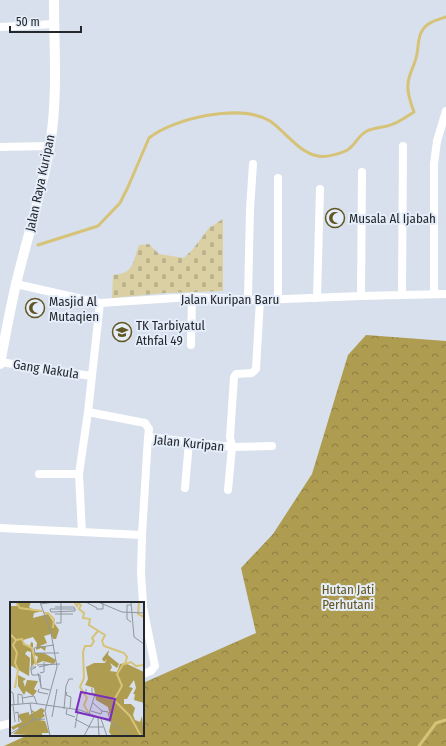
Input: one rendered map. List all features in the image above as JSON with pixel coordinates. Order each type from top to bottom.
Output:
[{"type":"street","name":"Jalan Raya Kuripan","points":[[0,363],[16,284],[50,146],[54,112],[56,71],[54,0]]},
{"type":"street","points":[[0,27],[54,24]]},
{"type":"street","points":[[434,293],[434,164],[437,142],[446,111]]},
{"type":"street","points":[[0,147],[50,146]]},
{"type":"street","points":[[402,295],[403,146]]},
{"type":"street","points":[[248,299],[250,209],[253,164]]},
{"type":"street","points":[[361,296],[362,172]]},
{"type":"street","points":[[278,178],[278,299]]},
{"type":"street","points":[[317,298],[320,189]]},
{"type":"street","name":"Jalan Kuripan Baru","points":[[16,284],[100,303],[192,297],[260,300],[434,293],[446,294]]},
{"type":"street","points":[[191,346],[192,297]]},
{"type":"street","name":"Jalan Kuripan","points":[[142,602],[142,535],[148,437],[232,447],[230,437],[234,377],[236,374],[252,372],[256,369],[260,300]]},
{"type":"street","points":[[82,532],[79,474],[88,412],[100,303]]},
{"type":"street","name":"Gang Nakula","points":[[0,363],[91,376]]},
{"type":"street","points":[[88,412],[145,423],[149,429],[148,437]]},
{"type":"street","points":[[185,488],[189,442]]},
{"type":"street","points":[[228,490],[232,447],[272,446]]},
{"type":"street","points":[[39,474],[79,474]]},
{"type":"street","points":[[0,528],[142,535]]},
{"type":"street","points":[[144,612],[155,666],[151,671],[144,674]]},
{"type":"street","points":[[0,726],[10,723]]},
{"type":"green space","points":[[223,219],[223,291],[165,293],[112,298],[113,275],[125,272],[132,266],[139,245],[149,244],[159,254],[184,258],[209,228]]},
{"type":"green space","name":"Hutan Jati Perhutani","points":[[366,335],[446,341],[446,746],[4,746],[26,736],[144,736],[144,683],[256,633],[241,568],[273,534],[312,474],[348,355]]},
{"type":"waterway","points":[[38,245],[98,226],[120,203],[149,138],[174,124],[208,115],[242,113],[258,116],[270,121],[298,146],[311,154],[318,156],[330,156],[344,152],[367,131],[390,125],[414,112],[409,95],[408,81],[417,55],[420,34],[429,23],[446,17]]},
{"type":"waterway","points":[[419,746],[436,723],[446,720]]},
{"type":"place","name":"Musala Al Ijabah","points":[[335,218]]},
{"type":"place","name":"Masjid Al Mutaqien","points":[[35,308]]},
{"type":"place","name":"TK Tarbiyatul Athfal 49","points":[[122,332]]}]
